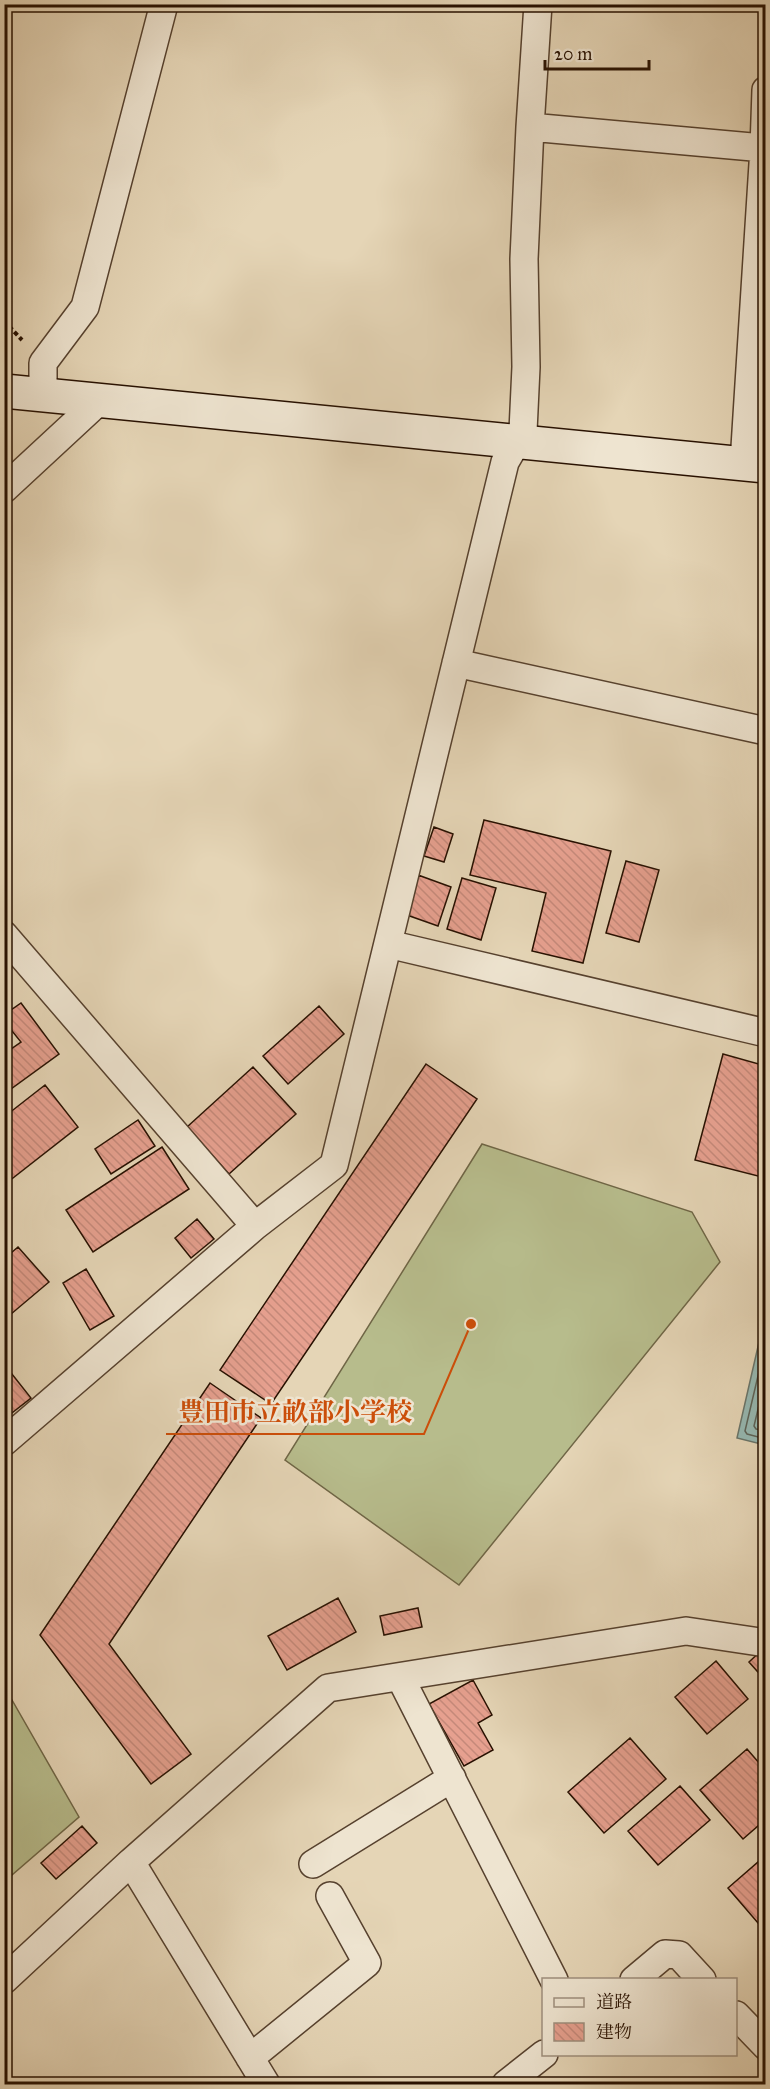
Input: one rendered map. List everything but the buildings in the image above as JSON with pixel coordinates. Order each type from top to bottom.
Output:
[{"type":"street","points":[[43,396],[43,363],[85,307],[164,4]]},
{"type":"street","points":[[4,1442],[255,1226],[334,1165],[505,462],[523,431],[526,367],[524,259],[538,4]]},
{"type":"street","points":[[4,392],[755,465],[765,90]]},
{"type":"street","points":[[530,127],[764,148]]},
{"type":"street","points":[[4,489],[99,401]]},
{"type":"street","points":[[456,663],[765,731]]},
{"type":"street","points":[[4,935],[255,1226]]},
{"type":"street","points":[[388,944],[765,1034]]},
{"type":"street","points":[[4,1980],[131,1862],[328,1688],[686,1630],[765,1643]]},
{"type":"street","points":[[400,1677],[553,1978]]},
{"type":"street","points":[[313,1864],[452,1778]]},
{"type":"street","points":[[131,1862],[266,2085]]},
{"type":"street","points":[[250,2058],[367,1963],[330,1896]]},
{"type":"street","points":[[636,1978],[665,1954],[679,1955],[700,1978]]},
{"type":"street","points":[[737,2017],[765,2046]]},
{"type":"street","points":[[506,2085],[542,2055]]},
{"type":"green space","points":[[482,1144],[692,1212],[720,1262],[459,1585],[285,1460]]},
{"type":"green space","points":[[4,1686],[79,1817],[5,1881],[4,1881]]},
{"type":"water","points":[[765,1316],[765,1445],[737,1438]]},
{"type":"place","name":"豊田市立畝部小学校","points":[[471,1324]]}]
